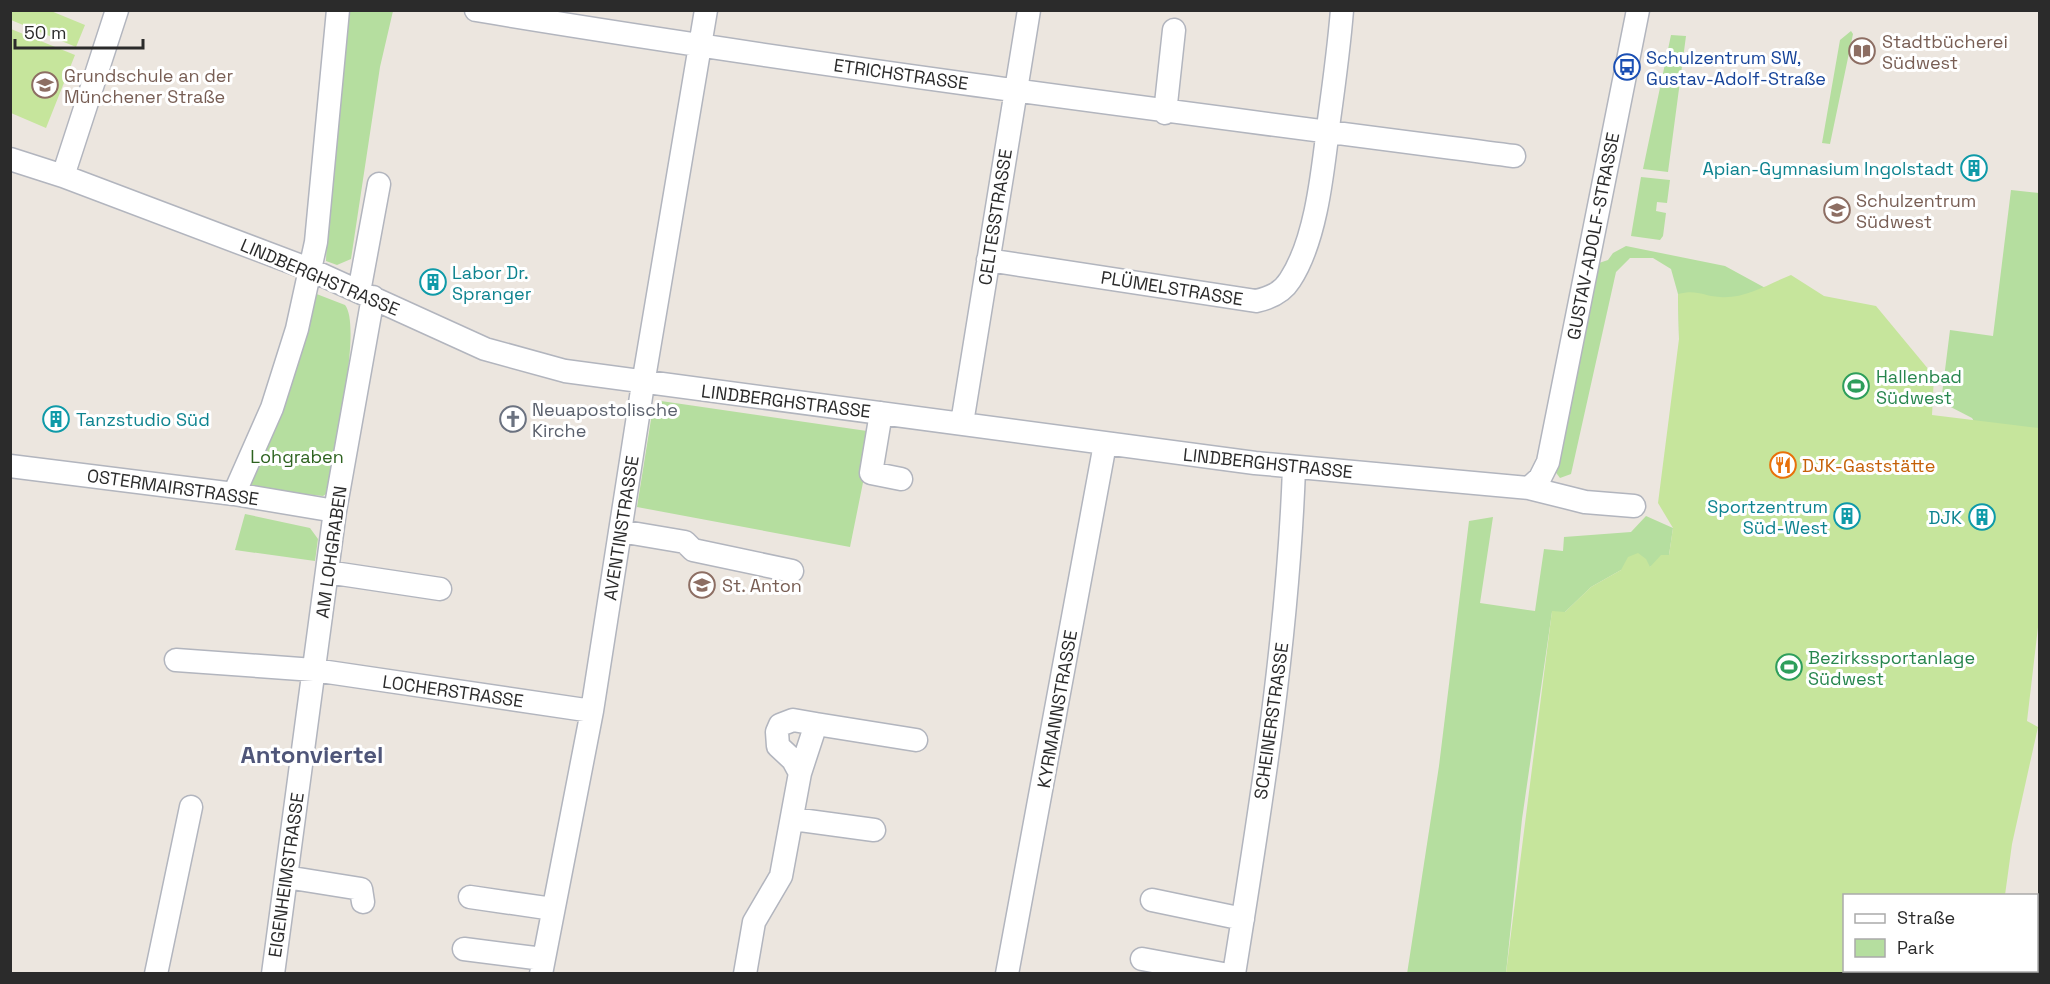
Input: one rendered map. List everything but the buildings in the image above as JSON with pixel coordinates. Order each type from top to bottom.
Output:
[{"type":"street","points":[[63,176],[117,10]]},
{"type":"street","points":[[234,494],[272,408],[297,329],[316,242],[338,10]]},
{"type":"street","name":"ETRICHSTRASSE","points":[[476,10],[700,47],[1165,113],[1514,156]]},
{"type":"street","name":"AVENTINSTRASSE","points":[[542,966],[592,711],[706,10]]},
{"type":"street","name":"CELTESSTRASSE","points":[[962,423],[1029,10]]},
{"type":"street","name":"PLÜMELSTRASSE","points":[[988,260],[1241,299],[1256,301],[1270,298],[1290,281],[1305,245],[1321,185],[1342,10]]},
{"type":"street","name":"GUSTAV-ADOLF-STRASSE","points":[[1529,488],[1540,478],[1548,462],[1638,10]]},
{"type":"street","points":[[1165,113],[1174,30]]},
{"type":"street","name":"LINDBERGHSTRASSE","points":[[10,159],[63,176],[309,269],[462,340],[503,355],[565,372],[1294,468],[1529,488],[1585,502],[1634,506]]},
{"type":"street","name":"AM LOHGRABEN","points":[[314,670],[379,184]]},
{"type":"street","points":[[881,413],[871,473],[901,479]]},
{"type":"street","name":"KYRMANNSTRASSE","points":[[1007,974],[1105,444]]},
{"type":"street","name":"OSTERMAIRSTRASSE","points":[[10,466],[234,494],[335,511]]},
{"type":"street","name":"SCHEINERSTRASSE","points":[[1234,974],[1284,621],[1291,545],[1294,468]]},
{"type":"street","points":[[620,531],[685,542],[693,550],[792,571]]},
{"type":"street","points":[[327,573],[440,589]]},
{"type":"street","points":[[176,660],[314,670]]},
{"type":"street","name":"LOCHERSTRASSE","points":[[314,670],[592,711]]},
{"type":"street","name":"EIGENHEIMSTRASSE","points":[[273,974],[314,670]]},
{"type":"street","points":[[800,772],[793,760],[778,746],[777,732],[780,725],[793,720],[916,740]]},
{"type":"street","points":[[745,974],[750,931],[781,876],[800,772],[816,724]]},
{"type":"street","points":[[156,974],[191,807]]},
{"type":"street","points":[[793,819],[874,830]]},
{"type":"street","points":[[286,877],[361,889],[363,902]]},
{"type":"street","points":[[470,897],[553,909]]},
{"type":"street","points":[[1152,900],[1243,919]]},
{"type":"street","points":[[464,949],[542,966]]},
{"type":"street","points":[[1142,959],[1223,974]]},
{"type":"green space","points":[[10,11],[51,11],[85,25],[76,47],[11,20]]},
{"type":"green space","points":[[349,11],[393,11],[380,67],[351,259],[337,265],[326,261],[327,234]]},
{"type":"green space","points":[[11,29],[75,55],[46,128],[11,113]]},
{"type":"green space","points":[[1851,31],[1853,34],[1830,144],[1822,143],[1840,40]]},
{"type":"green space","points":[[1671,35],[1686,36],[1668,172],[1643,169]]},
{"type":"green space","points":[[1641,177],[1670,180],[1667,203],[1657,202],[1656,211],[1666,213],[1663,236],[1660,240],[1631,236]]},
{"type":"green space","points":[[2011,190],[2039,193],[2039,566],[1900,411],[1987,443],[1972,418],[1941,402],[1950,330],[1993,336]]},
{"type":"green space","points":[[1626,246],[1725,266],[1780,296],[1679,339],[1678,294],[1671,269],[1653,258],[1630,258],[1616,272],[1571,474],[1560,478],[1554,470],[1599,263],[1608,260],[1613,253]]},
{"type":"green space","name":"Bezirkssportanlage Südwest","points":[[1791,275],[1824,296],[1876,306],[1934,376],[1932,415],[2039,428],[2040,610],[2027,721],[2038,727],[2012,844],[2005,894],[1843,894],[1843,972],[1996,973],[1506,973],[1552,611],[1565,612],[1591,587],[1621,570],[1628,557],[1638,553],[1646,559],[1650,567],[1661,555],[1669,555],[1673,528],[1658,503],[1679,339],[1678,294],[1695,292],[1729,297],[1756,290]]},
{"type":"green space","name":"Lohgraben","points":[[314,293],[345,305],[350,318],[344,396],[326,494],[323,496],[250,488],[247,482]]},
{"type":"green space","points":[[661,401],[867,431],[872,438],[850,547],[637,507],[653,407]]},
{"type":"green space","points":[[245,514],[310,528],[318,539],[315,561],[235,550]]},
{"type":"green space","points":[[1646,516],[1673,528],[1669,555],[1650,567],[1621,570],[1591,587],[1565,612],[1552,612],[1522,819],[1506,973],[1407,974],[1439,766],[1469,521],[1493,517],[1480,603],[1535,611],[1544,549],[1563,551],[1564,537],[1631,532]]},
{"type":"place","name":"Stadtbücherei Südwest","points":[[1862,51]]},
{"type":"place","name":"Schulzentrum SW, Gustav-Adolf-Straße","points":[[1627,67]]},
{"type":"place","name":"Grundschule an der Münchener Straße","points":[[45,85]]},
{"type":"place","name":"Apian-Gymnasium Ingolstadt","points":[[1974,168]]},
{"type":"place","name":"Schulzentrum Südwest","points":[[1837,210]]},
{"type":"place","name":"Labor Dr. Spranger","points":[[433,282]]},
{"type":"place","name":"Hallenbad Südwest","points":[[1856,386]]},
{"type":"place","name":"Tanzstudio Süd","points":[[56,419]]},
{"type":"place","name":"Neuapostolische Kirche","points":[[513,419]]},
{"type":"place","name":"DJK-Gaststätte","points":[[1783,465]]},
{"type":"place","name":"Sportzentrum Süd-West","points":[[1847,516]]},
{"type":"place","name":"DJK","points":[[1982,517]]},
{"type":"place","name":"St. Anton","points":[[702,585]]},
{"type":"place","name":"Bezirkssportanlage Südwest","points":[[1789,667]]},
{"type":"district","name":"Antonviertel","points":[[312,754]]}]
